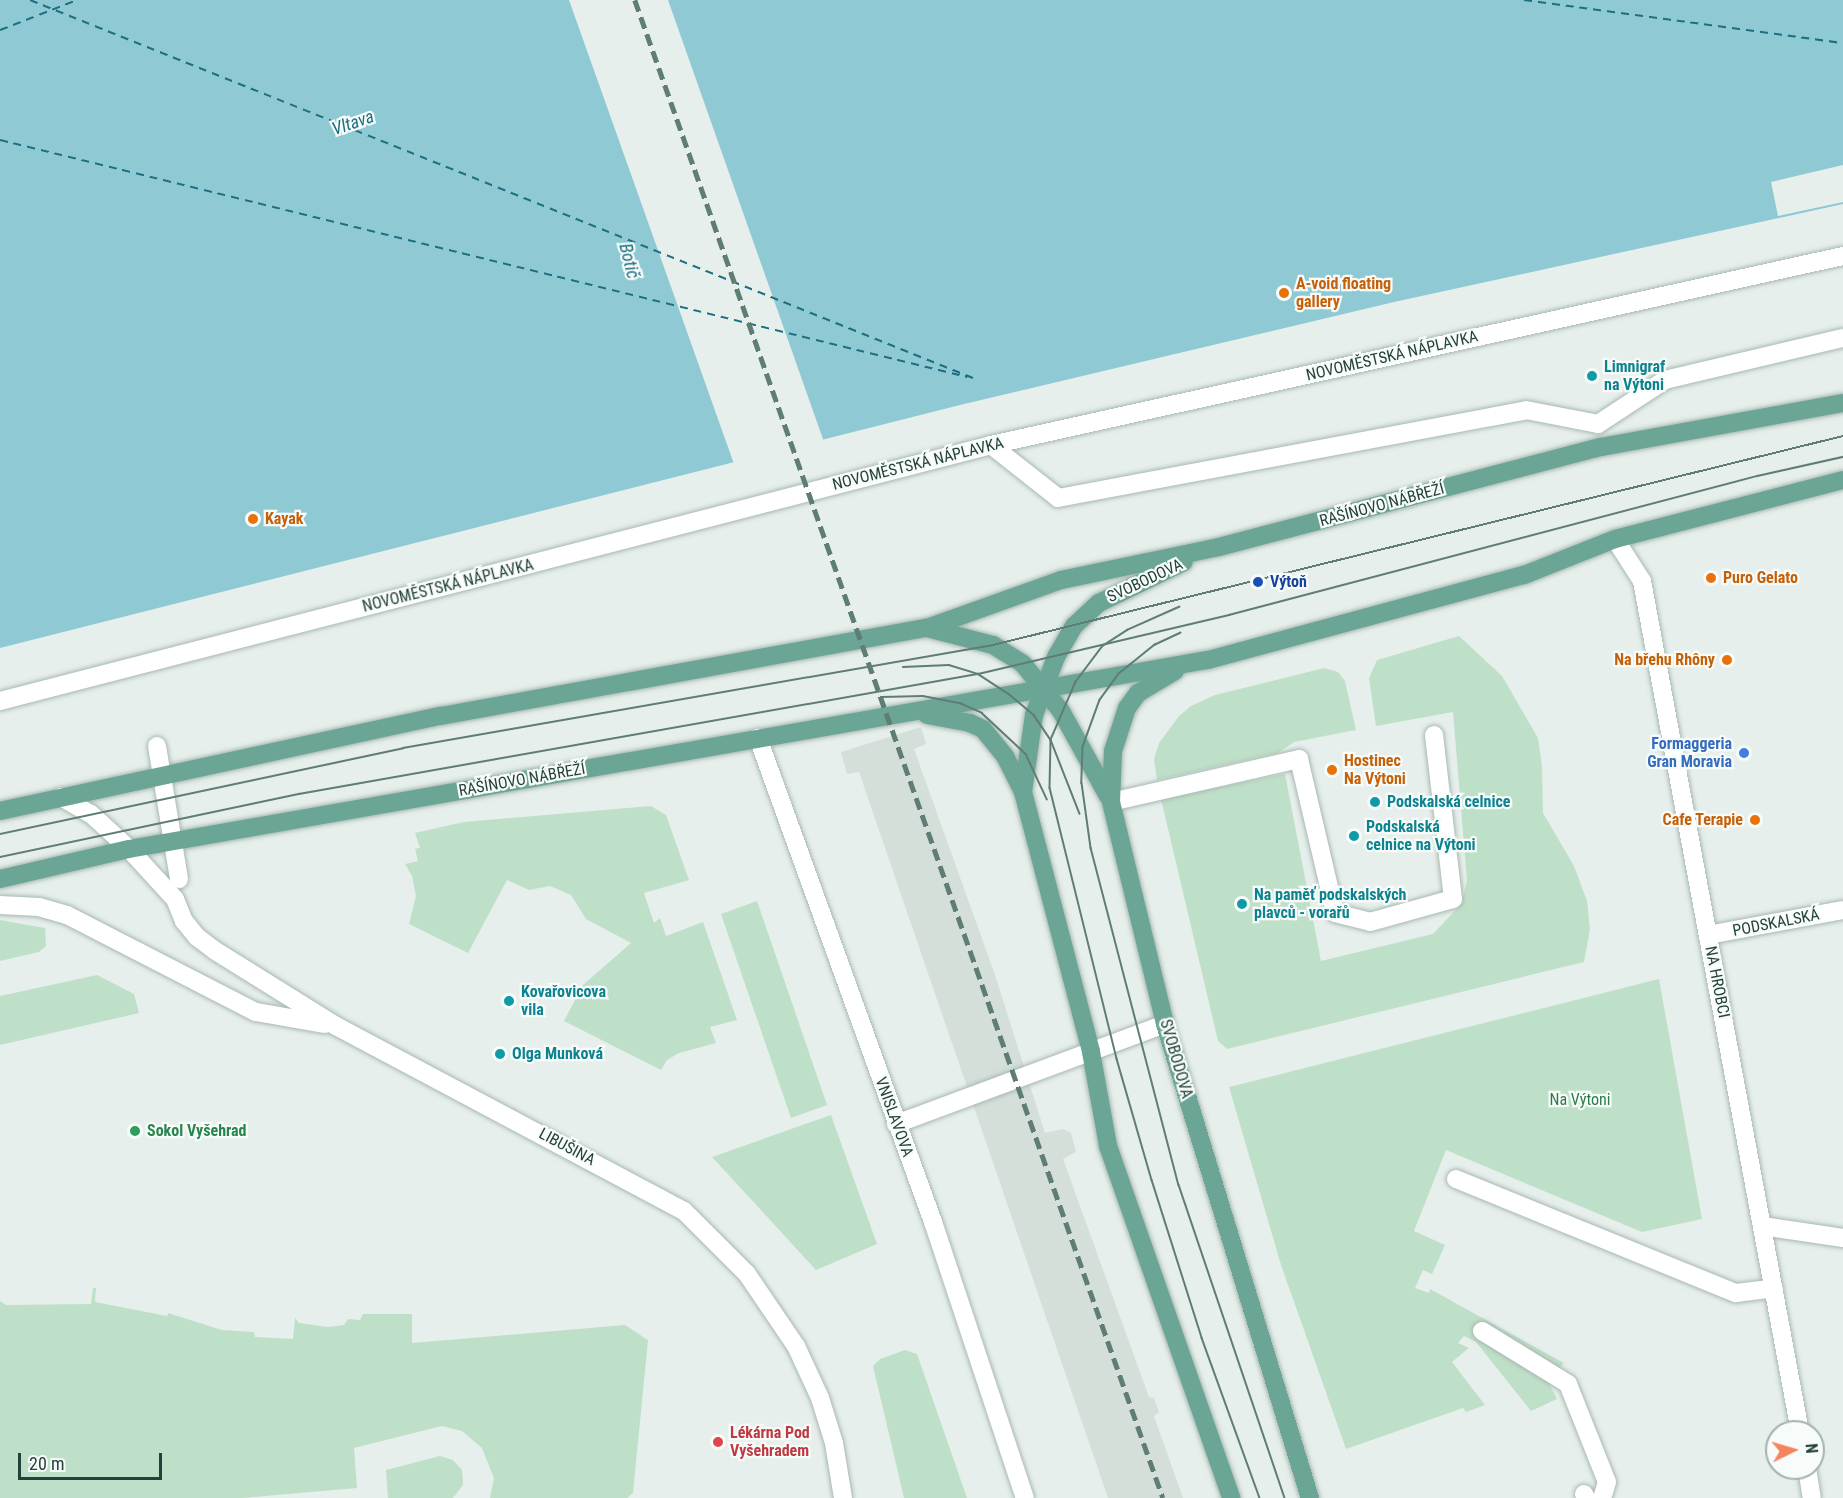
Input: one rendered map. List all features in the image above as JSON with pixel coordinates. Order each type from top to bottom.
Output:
[{"type":"main road","name":"RAŠÍNOVO NÁBŘEŽÍ","points":[[0,811],[163,774],[441,716],[927,628],[1061,580],[1219,547],[1601,447],[1843,403]]},
{"type":"main road","name":"RAŠÍNOVO NÁBŘEŽÍ","points":[[0,879],[129,849],[1208,660],[1524,575],[1615,539],[1843,480]]},
{"type":"main road","name":"SVOBODOVA","points":[[1023,792],[1034,715],[1044,688],[1074,626],[1099,603],[1129,586],[1219,547]]},
{"type":"main road","name":"RAŠÍNOVO NÁBŘEŽÍ","points":[[927,628],[993,645],[1023,664],[1044,688],[1083,747],[1111,802]]},
{"type":"main road","name":"SVOBODOVA","points":[[1208,660],[1162,676],[1138,693],[1126,708],[1113,751],[1111,802],[1165,1024],[1310,1498]]},
{"type":"main road","name":"SVOBODOVA","points":[[907,712],[952,718],[983,729],[1005,756],[1023,792],[1091,1052],[1108,1146],[1231,1498]]},
{"type":"street","name":"NOVOMĚSTSKÁ NÁPLAVKA","points":[[0,701],[991,445],[1843,256]]},
{"type":"street","points":[[991,445],[1058,498],[1526,410],[1598,424],[1665,380],[1843,338]]},
{"type":"street","name":"NA HROBCI","points":[[1615,539],[1642,581],[1798,1420]]},
{"type":"street","points":[[1111,802],[1299,759],[1335,913],[1370,922],[1453,899],[1434,735]]},
{"type":"street","name":"VNISLAVOVA","points":[[758,738],[933,1222],[1024,1498]]},
{"type":"street","points":[[157,746],[179,879]]},
{"type":"street","name":"LIBUŠINA","points":[[61,797],[91,814],[129,849],[175,899],[184,921],[197,937],[336,1026],[684,1211],[747,1274],[796,1346],[820,1398],[834,1443],[843,1498]]},
{"type":"street","points":[[175,899],[189,851],[207,836]]},
{"type":"street","points":[[0,905],[39,907],[87,925],[256,1012],[336,1026]]},
{"type":"street","name":"PODSKALSKÁ","points":[[1708,935],[1843,910]]},
{"type":"street","points":[[896,1124],[1165,1024]]},
{"type":"street","points":[[1456,1179],[1736,1293],[1774,1288]]},
{"type":"street","points":[[1762,1226],[1843,1238]]},
{"type":"street","points":[[1482,1331],[1568,1384],[1607,1482],[1591,1497]]},
{"type":"street","points":[[1809,1480],[1812,1498]]},
{"type":"shaded area","points":[[921,727],[926,744],[914,749],[995,975],[1045,1133],[1063,1129],[1071,1133],[1076,1152],[1063,1159],[1149,1397],[1154,1398],[1159,1412],[1154,1416],[1183,1498],[1108,1498],[859,772],[847,774],[841,752]]},
{"type":"green space","points":[[1459,636],[1502,676],[1538,738],[1542,767],[1543,813],[1574,866],[1587,901],[1590,929],[1584,962],[1227,1049],[1218,1041],[1161,799],[1285,774],[1321,961],[1433,934],[1461,904],[1467,881],[1453,712],[1376,726],[1369,678],[1377,660]]},
{"type":"green space","points":[[1324,668],[1338,672],[1345,681],[1356,730],[1294,742],[1278,753],[1157,780],[1154,759],[1159,743],[1179,716],[1191,706],[1215,695]]},
{"type":"green space","points":[[651,806],[666,815],[689,880],[644,893],[654,923],[660,918],[666,936],[703,922],[737,1020],[710,1027],[716,1043],[679,1053],[667,1060],[661,1070],[564,1021],[583,985],[631,943],[586,919],[571,895],[550,886],[529,890],[507,880],[468,953],[409,924],[416,896],[412,876],[405,864],[418,861],[415,849],[420,848],[415,833],[464,822]]},
{"type":"green space","points":[[757,901],[827,1105],[791,1118],[721,914]]},
{"type":"green space","points":[[0,920],[45,928],[46,946],[39,952],[0,961]]},
{"type":"green space","points":[[97,975],[134,994],[139,1013],[0,1045],[0,996]]},
{"type":"green space","name":"Na Výtoni","points":[[1659,979],[1702,1219],[1642,1232],[1446,1150],[1414,1231],[1445,1245],[1432,1274],[1423,1270],[1415,1288],[1429,1293],[1430,1289],[1564,1363],[1548,1381],[1557,1399],[1531,1411],[1476,1342],[1464,1336],[1458,1343],[1469,1348],[1452,1362],[1485,1405],[1466,1412],[1463,1408],[1346,1449],[1281,1265],[1229,1087]]},
{"type":"green space","points":[[831,1115],[877,1244],[816,1270],[712,1157]]},
{"type":"green space","points":[[93,1288],[96,1288],[95,1302],[167,1316],[168,1313],[222,1330],[254,1332],[255,1337],[293,1339],[295,1318],[299,1323],[328,1327],[344,1325],[348,1319],[360,1320],[363,1314],[412,1314],[412,1343],[625,1325],[648,1340],[633,1493],[627,1498],[490,1498],[494,1478],[482,1448],[462,1431],[442,1426],[354,1448],[357,1488],[242,1498],[0,1498],[0,1301],[6,1305],[91,1304]]},
{"type":"green space","points":[[905,1350],[917,1354],[967,1498],[904,1498],[873,1366],[880,1359]]},
{"type":"green space","points":[[440,1456],[453,1460],[462,1470],[463,1485],[453,1498],[388,1498],[386,1470]]},
{"type":"water","points":[[0,0],[1843,0],[1843,204],[1394,302],[960,405],[0,648]]},
{"type":"pier","points":[[569,0],[668,0],[824,442],[734,464]]},
{"type":"pier","points":[[1843,165],[1843,202],[1778,216],[1771,182]]},
{"type":"ferry route","points":[[30,0],[973,378]]},
{"type":"ferry route","points":[[0,30],[77,0]]},
{"type":"ferry route","points":[[1524,0],[1843,43]]},
{"type":"ferry route","points":[[0,140],[967,377]]},
{"type":"tram line","points":[[0,834],[403,748],[993,645],[1843,436]]},
{"type":"tram line","points":[[0,857],[299,794],[978,674],[1229,615],[1757,476],[1843,457]]},
{"type":"tram line","points":[[1180,607],[1128,630],[1103,646],[1076,682],[1051,740],[1050,788],[1117,1059],[1152,1180],[1202,1338],[1260,1498]]},
{"type":"tram line","points":[[1181,633],[1155,645],[1119,674],[1100,700],[1083,747],[1082,783],[1091,848],[1179,1185],[1285,1498]]},
{"type":"tram line","points":[[903,667],[949,665],[978,674],[1009,694],[1034,715],[1051,740],[1080,814]]},
{"type":"tram line","points":[[882,697],[923,696],[960,703],[982,713],[1026,754],[1047,799]]},
{"type":"railway","points":[[635,0],[1163,1498]]},
{"type":"place","name":"A-void floating gallery","points":[[1284,293]]},
{"type":"place","name":"Limnigraf na Výtoni","points":[[1592,376]]},
{"type":"place","name":"Kayak","points":[[253,519]]},
{"type":"place","name":"Puro Gelato","points":[[1711,578]]},
{"type":"place","name":"Výtoň","points":[[1258,582]]},
{"type":"place","name":"Na břehu Rhôny","points":[[1727,660]]},
{"type":"place","name":"Formaggeria Gran Moravia","points":[[1744,753]]},
{"type":"place","name":"Hostinec Na Výtoni","points":[[1332,770]]},
{"type":"place","name":"Podskalská celnice","points":[[1375,802]]},
{"type":"place","name":"Cafe Terapie","points":[[1755,820]]},
{"type":"place","name":"Podskalská celnice na Výtoni","points":[[1354,836]]},
{"type":"place","name":"Na paměť podskalských plavců - vorařů","points":[[1242,904]]},
{"type":"place","name":"Kovařovicova vila","points":[[509,1001]]},
{"type":"place","name":"Olga Munková","points":[[500,1054]]},
{"type":"place","name":"Sokol Vyšehrad","points":[[135,1131]]},
{"type":"place","name":"Lékárna Pod Vyšehradem","points":[[718,1442]]},
{"type":"water label","name":"Vltava","points":[[353,123]]},
{"type":"water label","name":"Botič","points":[[629,261]]}]
